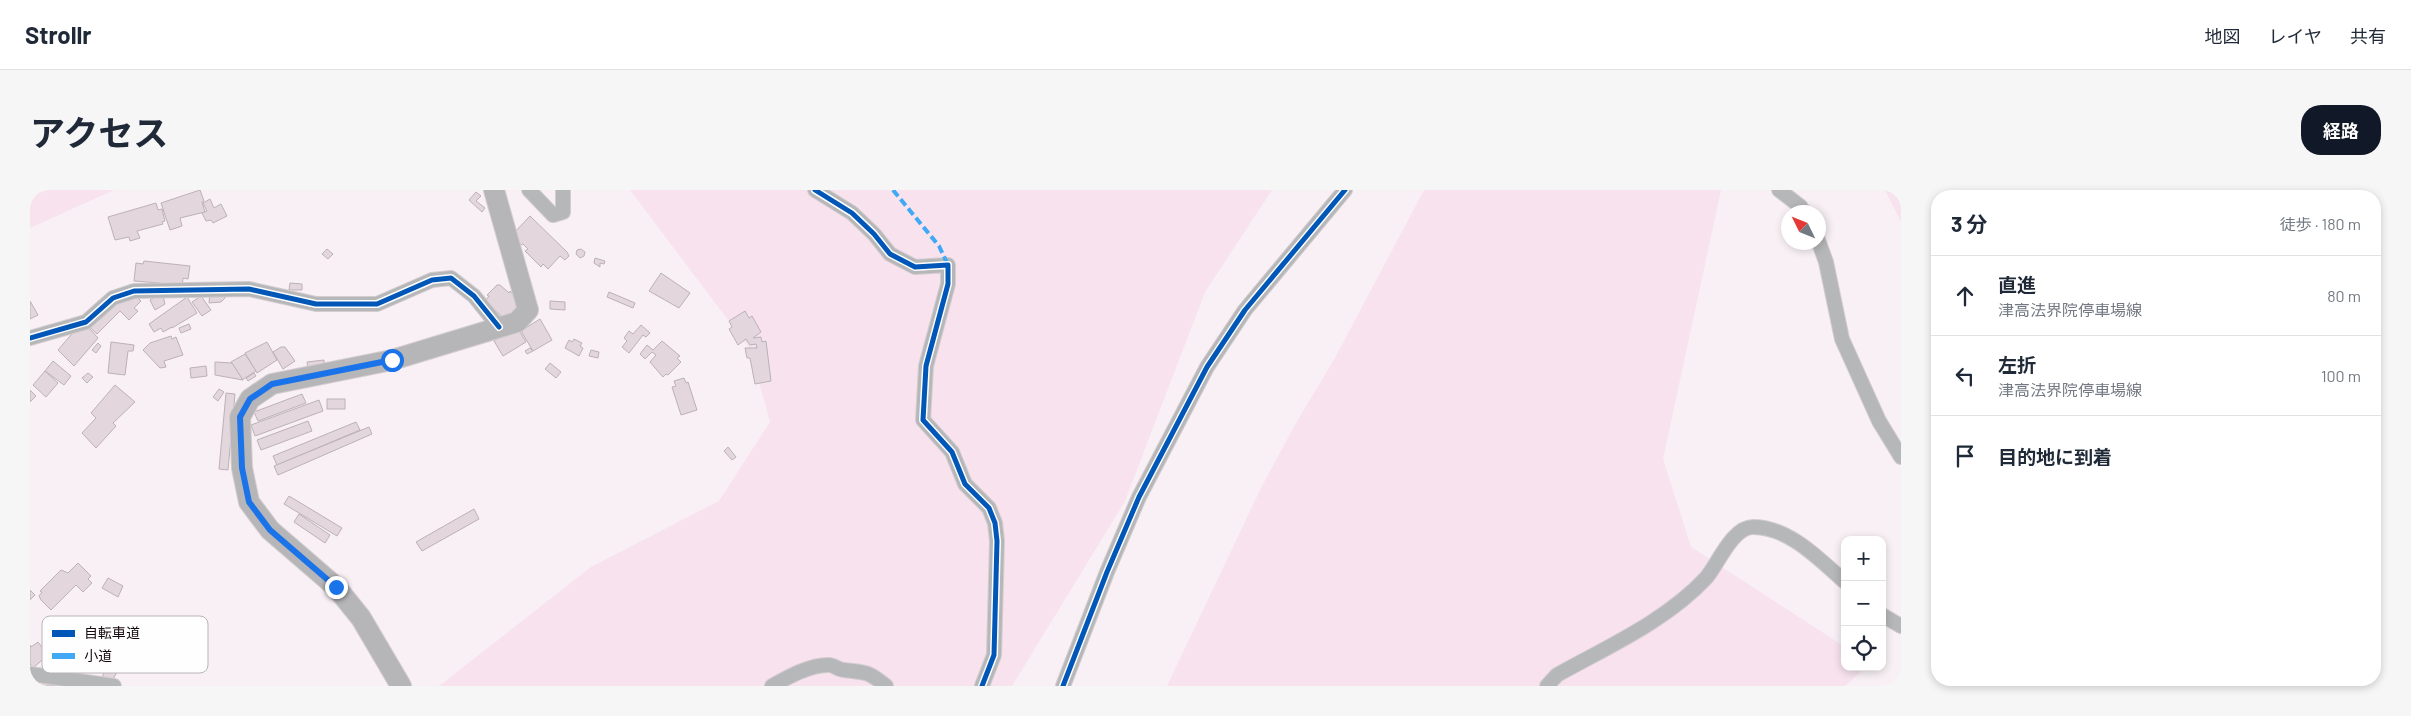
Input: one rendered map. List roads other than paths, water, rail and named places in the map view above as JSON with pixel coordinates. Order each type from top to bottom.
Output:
[{"type":"main road","points":[[401,686],[361,618],[336,587],[270,530],[249,502],[242,468],[240,417],[250,399],[272,384],[392,360],[517,322],[528,310],[494,190]]},
{"type":"street","points":[[529,190],[553,215],[563,212],[563,190]]},
{"type":"street","points":[[815,190],[852,213],[874,234],[890,254],[915,267],[948,265],[948,284],[926,366],[923,420],[952,452],[965,484],[989,508],[995,522],[997,541],[994,655],[982,686]]},
{"type":"street","points":[[1063,686],[1107,572],[1139,497],[1207,367],[1246,310],[1345,190]]},
{"type":"street","points":[[1779,190],[1799,205]]},
{"type":"street","points":[[1822,250],[1826,262],[1842,339],[1879,421],[1901,456]]},
{"type":"street","points":[[30,338],[86,322],[113,298],[134,291],[249,289],[316,304],[376,304],[432,280],[451,278],[474,296],[499,327]]},
{"type":"street","points":[[1547,686],[1557,675],[1649,623],[1693,592],[1710,574],[1721,552],[1745,529],[1752,527],[1783,533],[1844,581]]},
{"type":"street","points":[[1886,617],[1901,626]]},
{"type":"street","points":[[772,686],[786,678],[810,669],[831,665],[841,670],[869,672],[886,686]]},
{"type":"street","points":[[30,674],[114,686]]}]
